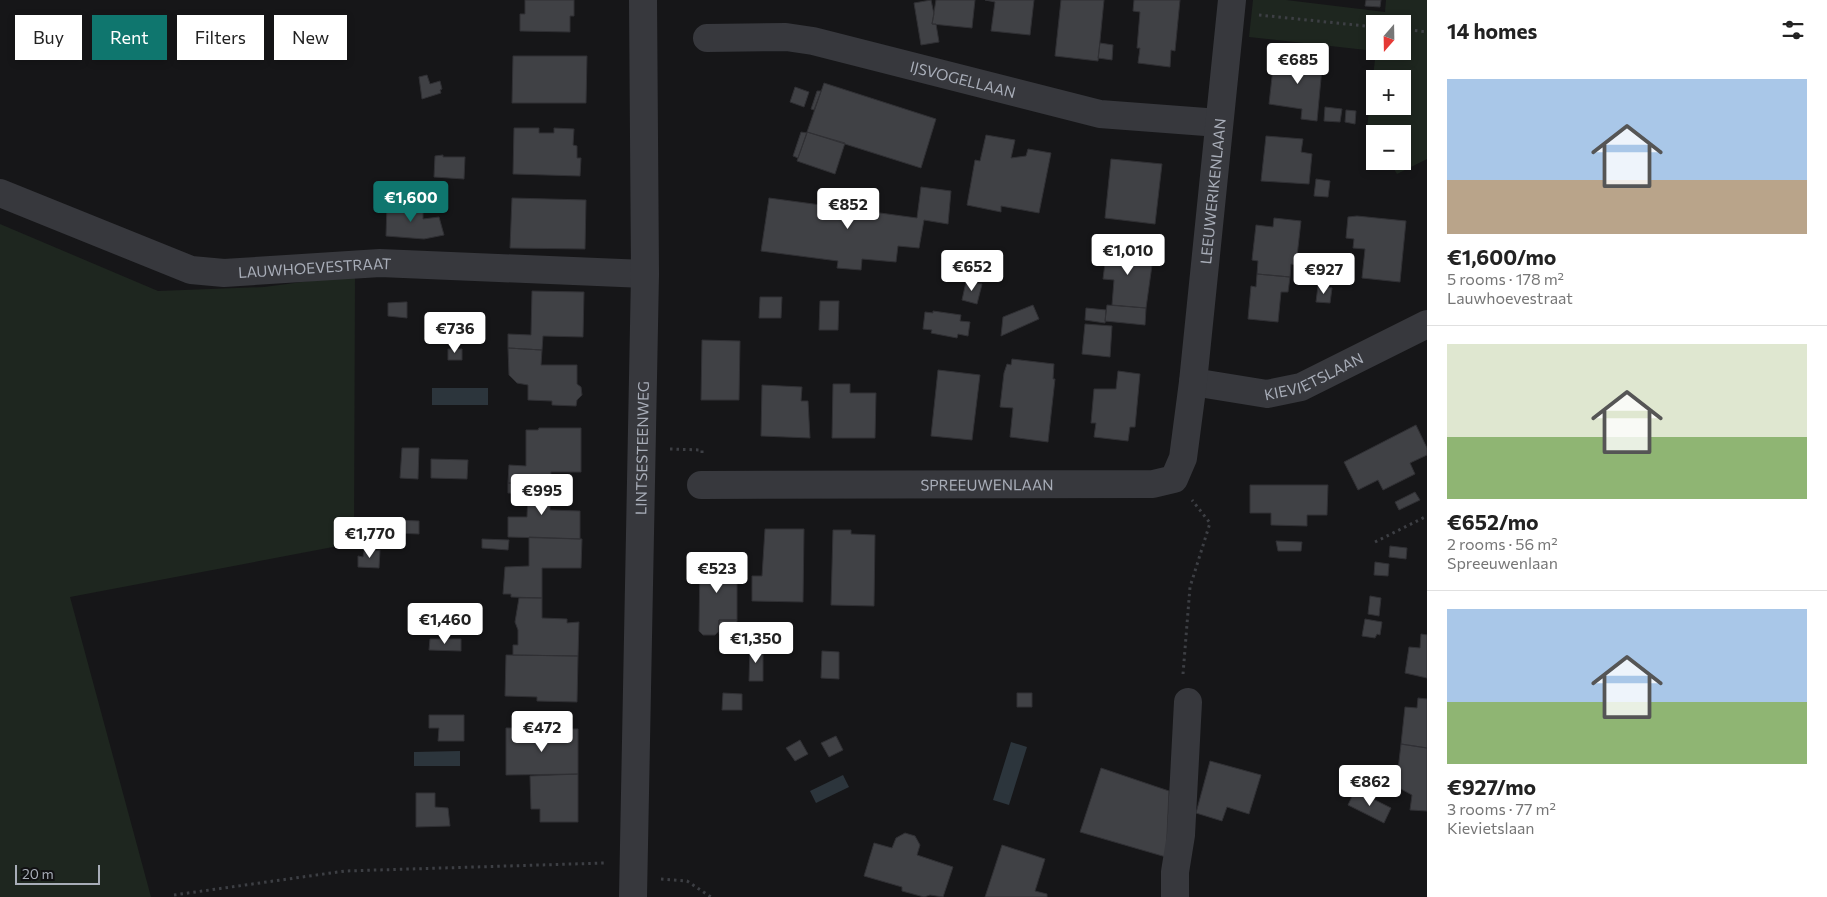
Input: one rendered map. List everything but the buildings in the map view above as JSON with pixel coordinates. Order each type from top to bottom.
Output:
[{"type":"street","name":"LINTSESTEENWEG","points":[[633,879],[645,274],[643,0]]},
{"type":"street","name":"LEEUWERIKENLAAN","points":[[1193,382],[1232,6]]},
{"type":"street","name":"IJSVOGELLAAN","points":[[707,38],[786,37],[813,41],[1092,112],[1126,118],[1219,124]]},
{"type":"street","name":"LAUWHOEVESTRAAT","points":[[0,193],[191,270],[224,273],[380,263],[645,274]]},
{"type":"street","name":"KIEVIETSLAAN","points":[[1193,382],[1267,394],[1301,387],[1427,324]]},
{"type":"street","points":[[1174,479],[1183,458],[1193,382]]},
{"type":"street","name":"SPREEUWENLAAN","points":[[701,485],[1153,484],[1174,479]]},
{"type":"street","points":[[1175,897],[1175,872],[1181,835],[1188,702]]},
{"type":"path","points":[[1232,6],[1366,25]]},
{"type":"path","points":[[1411,30],[1427,32]]},
{"type":"path","points":[[641,448],[702,450],[701,485]]},
{"type":"path","points":[[1174,479],[1210,523],[1190,587],[1183,673],[1188,702]]},
{"type":"path","points":[[1376,542],[1427,516]]},
{"type":"path","points":[[174,895],[345,871],[687,881],[711,897]]},
{"type":"shaded area","points":[[1253,0],[1286,0],[1385,12],[1386,0],[1427,0],[1427,159],[1411,167],[1411,125],[1367,125],[1369,115],[1411,115],[1411,70],[1374,70],[1375,60],[1411,60],[1411,15],[1366,15],[1366,50],[1249,37]]},
{"type":"shaded area","points":[[1395,170],[1405,170],[1397,174]]},
{"type":"shaded area","points":[[0,224],[158,291],[264,287],[355,275],[354,543],[70,597],[151,897],[0,897]]},
{"type":"shaded area","points":[[432,388],[488,388],[488,405],[432,405]]},
{"type":"shaded area","points":[[1011,742],[1027,747],[1009,805],[993,800]]},
{"type":"shaded area","points":[[460,751],[460,766],[414,766],[414,752]]},
{"type":"shaded area","points":[[843,775],[849,787],[816,803],[810,791]]}]
